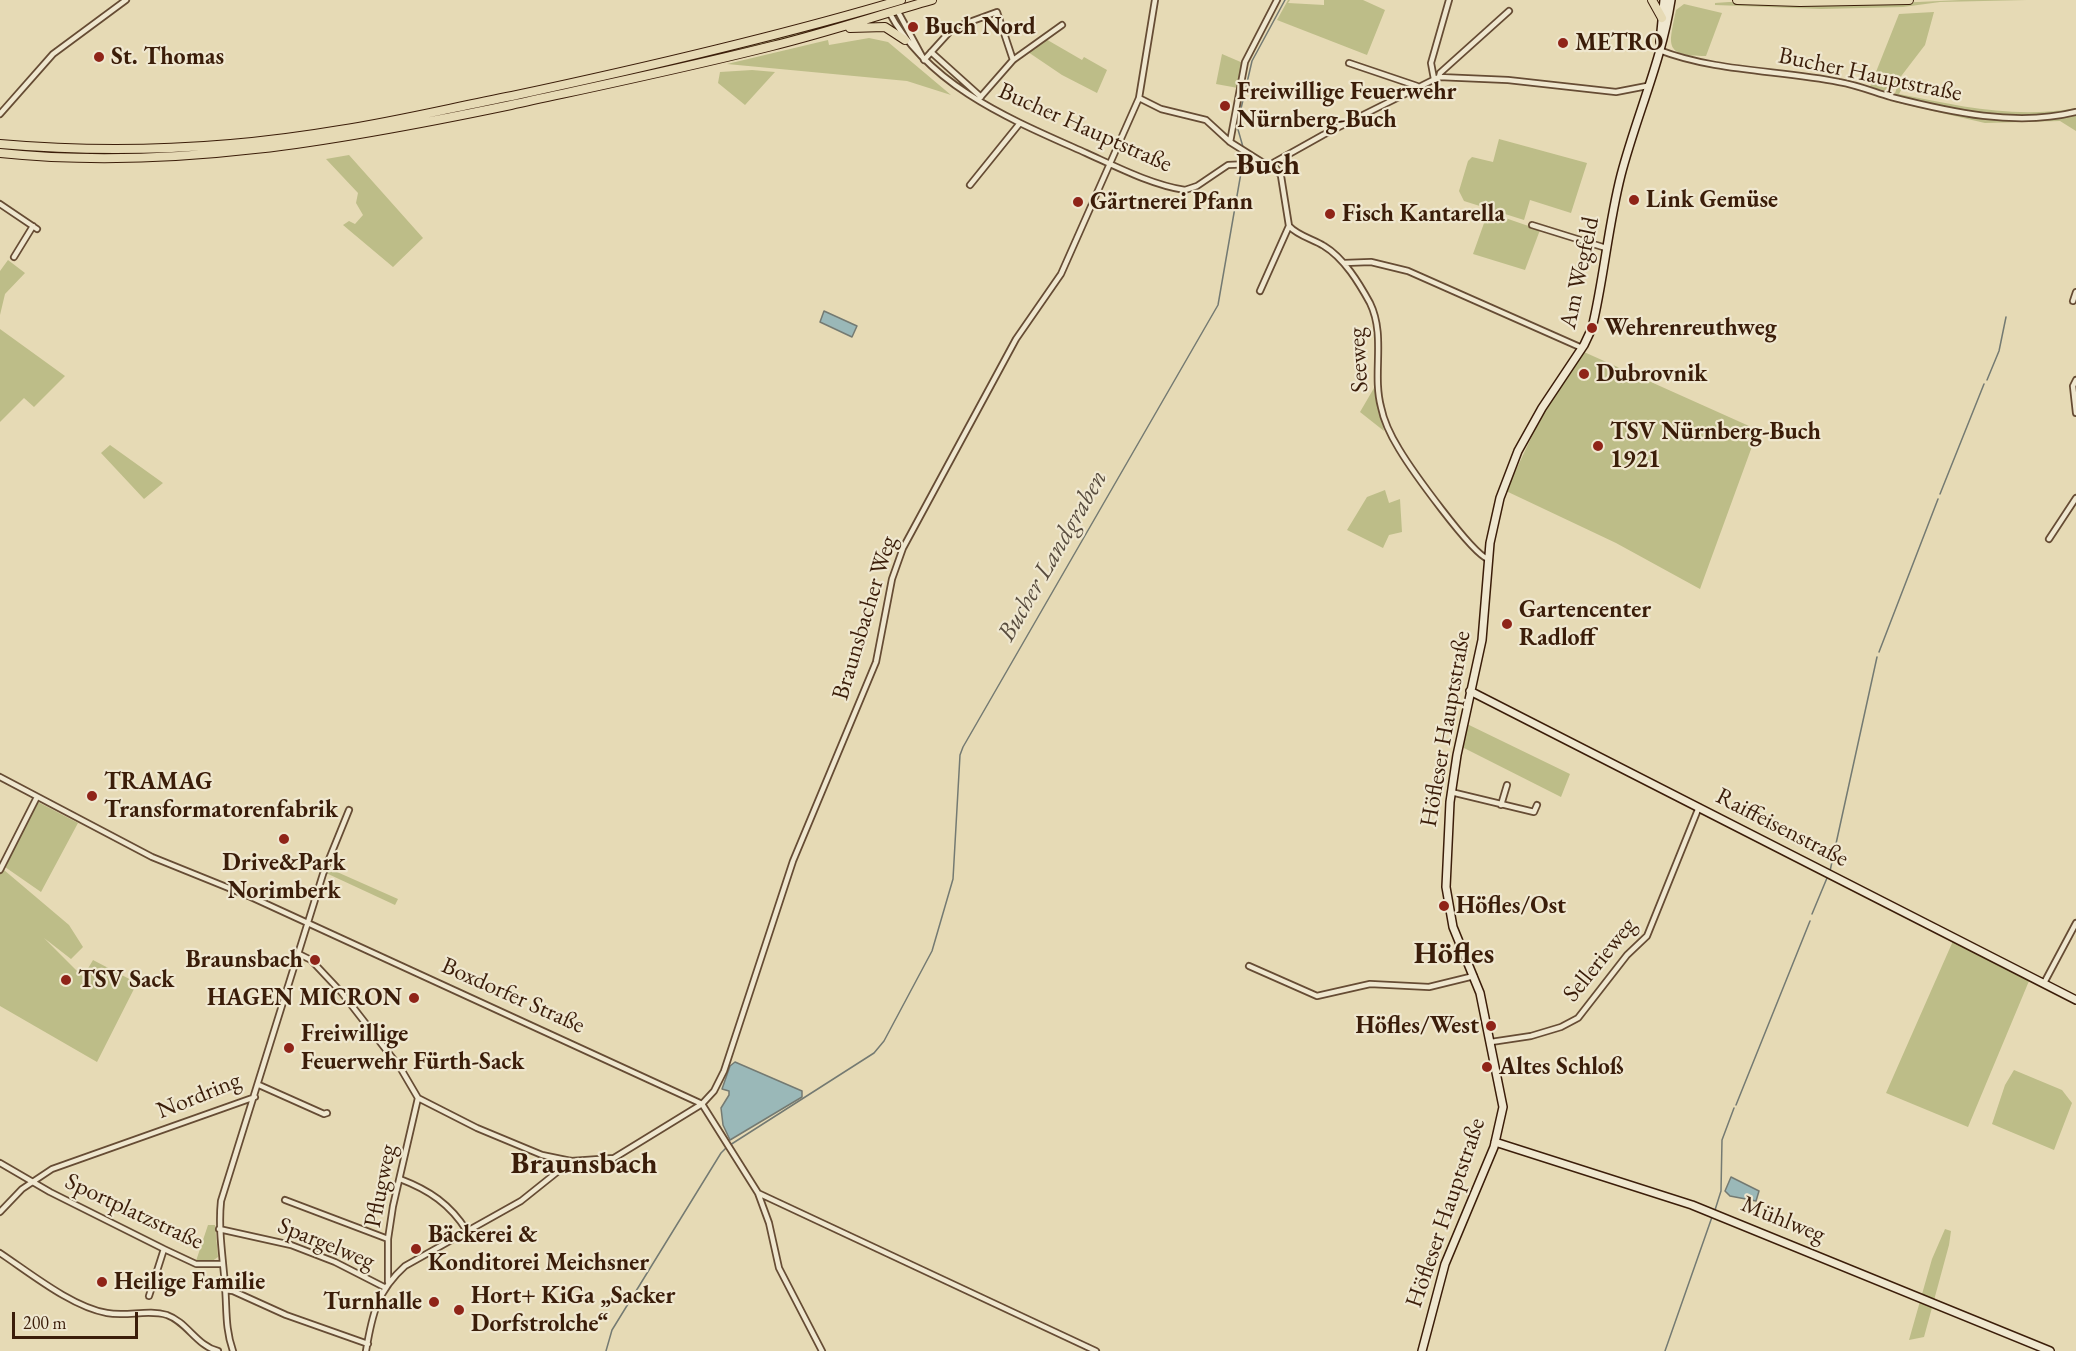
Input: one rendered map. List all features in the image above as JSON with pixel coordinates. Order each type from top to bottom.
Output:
[{"type":"main road","points":[[383,127],[768,38],[892,4],[932,0]]},
{"type":"main road","points":[[1652,0],[1662,18]]},
{"type":"main road","points":[[1737,0],[1909,0]]},
{"type":"main road","points":[[0,153],[93,157],[202,155],[255,150],[647,75],[769,47],[833,28],[892,4]]},
{"type":"main road","points":[[833,28],[885,27],[905,40]]},
{"type":"main road","points":[[0,143],[115,148],[204,146],[366,130]]},
{"type":"street","points":[[0,114],[53,54],[126,0]]},
{"type":"street","name":"Braunsbacher Weg","points":[[702,1104],[720,1082],[797,852],[873,668],[892,579],[903,548],[1017,339],[1061,274],[1139,98],[1155,0]]},
{"type":"street","points":[[1230,142],[1245,62],[1277,0]]},
{"type":"street","points":[[1436,78],[1431,63],[1449,0]]},
{"type":"street","name":"Am Wegfeld","points":[[1659,51],[1664,0]]},
{"type":"street","name":"Am Wegfeld","points":[[1488,559],[1498,502],[1518,451],[1546,401],[1582,348],[1593,322],[1622,173],[1647,86],[1665,36],[1671,0]]},
{"type":"street","name":"Bucher Hauptstraße","points":[[892,4],[905,40],[924,60],[980,98],[1020,123],[1109,164],[1185,190],[1197,186],[1221,168],[1242,164],[1273,163],[1436,78],[1508,80],[1616,92],[1647,86]]},
{"type":"street","name":"Bucher Hauptstraße","points":[[892,4],[924,60]]},
{"type":"street","points":[[1436,78],[1509,11]]},
{"type":"street","points":[[924,60],[953,28],[997,12],[1013,60]]},
{"type":"street","points":[[980,98],[1013,60],[1062,25]]},
{"type":"street","name":"Bucher Hauptstraße","points":[[1659,51],[1685,59],[1839,82],[1891,97],[1973,115],[2021,117],[2076,112]]},
{"type":"street","name":"Bucher Hauptstraße","points":[[931,52],[980,98]]},
{"type":"street","points":[[1349,63],[1417,86]]},
{"type":"street","points":[[1139,98],[1161,109],[1206,120],[1230,142],[1266,164]]},
{"type":"street","points":[[0,119],[10,104]]},
{"type":"street","points":[[970,185],[1020,123]]},
{"type":"street","points":[[1260,291],[1289,226],[1281,176],[1273,163]]},
{"type":"street","points":[[0,204],[35,228],[14,257]]},
{"type":"street","points":[[1532,225],[1606,248]]},
{"type":"street","name":"Seeweg","points":[[1289,226],[1293,231],[1326,246],[1344,263],[1375,315],[1380,405],[1387,428],[1399,449],[1478,554],[1488,559]]},
{"type":"street","points":[[1344,263],[1371,262],[1408,271],[1582,348]]},
{"type":"street","points":[[2073,301],[2076,292]]},
{"type":"street","points":[[2076,380],[2073,386],[2076,413]]},
{"type":"street","points":[[2049,539],[2076,498]]},
{"type":"street","name":"Höfleser Hauptstraße","points":[[1422,1351],[1445,1264],[1495,1142],[1503,1103],[1480,993],[1456,936],[1446,896],[1446,844],[1451,792],[1482,637],[1488,559]]},
{"type":"street","name":"Raiffeisenstraße","points":[[1470,691],[2076,1000]]},
{"type":"street","name":"Boxdorfer Straße","points":[[0,777],[152,857],[308,922],[702,1104]]},
{"type":"street","points":[[1501,805],[1507,785]]},
{"type":"street","points":[[1451,792],[1534,812],[1537,805]]},
{"type":"street","points":[[0,870],[37,797]]},
{"type":"street","name":"Sellerieweg","points":[[1491,1042],[1531,1036],[1561,1027],[1578,1018],[1627,955],[1647,936],[1699,807]]},
{"type":"street","points":[[308,922],[323,874],[349,810]]},
{"type":"street","name":"Nordring","points":[[0,1212],[12,1197],[52,1169],[255,1097],[308,922]]},
{"type":"street","points":[[2044,984],[2076,923]]},
{"type":"street","points":[[299,954],[311,960],[342,993],[401,1069],[418,1098],[522,1148],[571,1161],[614,1158],[702,1104],[758,1193],[769,1223],[779,1268],[822,1351]]},
{"type":"street","points":[[1249,966],[1317,996],[1370,984],[1429,987],[1474,976]]},
{"type":"street","points":[[259,1085],[324,1114],[327,1113]]},
{"type":"street","points":[[232,1351],[225,1322],[225,1290],[219,1229],[221,1201],[255,1097]]},
{"type":"street","name":"Pflugweg","points":[[386,1285],[388,1239],[418,1098]]},
{"type":"street","name":"Mühlweg","points":[[1495,1142],[1692,1205],[2050,1351]]},
{"type":"street","points":[[366,1351],[372,1317],[386,1285],[405,1266],[521,1200],[571,1161]]},
{"type":"street","name":"Sportplatzstraße","points":[[0,1163],[196,1264],[223,1264]]},
{"type":"street","points":[[400,1179],[434,1195],[454,1213],[467,1231]]},
{"type":"street","points":[[758,1193],[1096,1351]]},
{"type":"street","points":[[285,1200],[388,1239]]},
{"type":"street","name":"Spargelweg","points":[[219,1229],[291,1245],[386,1285]]},
{"type":"street","points":[[149,1296],[164,1249]]},
{"type":"street","points":[[0,1253],[85,1306],[119,1315],[166,1315],[178,1320],[207,1347],[218,1351]]},
{"type":"street","points":[[225,1290],[233,1291],[286,1315],[368,1344]]},
{"type":"green space","points":[[1288,0],[1290,0],[1288,3],[1324,5],[1324,0],[1363,0],[1385,10],[1367,55],[1277,20]]},
{"type":"green space","points":[[2027,0],[1821,9],[1715,5],[1715,3],[1729,2],[1896,3]]},
{"type":"green space","points":[[1684,4],[1722,13],[1706,56],[1682,54],[1672,46],[1676,10]]},
{"type":"green space","points":[[875,10],[786,40],[609,82],[383,129],[376,127],[689,59]]},
{"type":"green space","points":[[1934,12],[1925,45],[1889,92],[1870,87],[1899,14]]},
{"type":"green space","points":[[869,38],[888,42],[951,95],[907,81],[727,64],[828,40],[829,45]]},
{"type":"green space","points":[[1044,38],[1082,60],[1084,57],[1107,70],[1097,93],[1062,75],[1028,52]]},
{"type":"green space","points":[[1222,54],[1243,63],[1238,88],[1216,84]]},
{"type":"green space","points":[[752,70],[775,72],[745,105],[718,83],[720,72]]},
{"type":"green space","points":[[1906,80],[1899,94],[1965,107],[2009,112],[2076,108],[2076,131],[2060,121],[1985,123],[1894,102],[1900,83]]},
{"type":"green space","points":[[1499,139],[1587,163],[1571,213],[1530,200],[1524,220],[1464,201],[1459,191],[1468,161],[1472,157],[1493,162]]},
{"type":"green space","points":[[349,155],[423,238],[393,267],[343,225],[349,221],[355,224],[363,215],[356,203],[358,193],[326,159]]},
{"type":"green space","points":[[1488,212],[1540,230],[1525,270],[1473,254]]},
{"type":"green space","points":[[8,260],[25,273],[5,294],[0,315],[0,271]]},
{"type":"green space","points":[[0,329],[65,376],[34,407],[24,398],[0,422]]},
{"type":"green space","name":"TSV Nürnberg-Buch 1921","points":[[1584,352],[1758,430],[1700,589],[1616,543],[1506,491],[1541,417]]},
{"type":"green space","points":[[1374,388],[1384,431],[1360,412]]},
{"type":"green space","points":[[110,445],[163,483],[144,499],[101,453]]},
{"type":"green space","points":[[1385,490],[1389,503],[1400,499],[1402,532],[1389,535],[1383,548],[1347,530],[1367,497]]},
{"type":"green space","points":[[1467,724],[1570,774],[1561,797],[1462,747]]},
{"type":"green space","name":"TSV Sack","points":[[38,802],[78,823],[41,892],[5,867],[4,870],[69,925],[83,947],[71,959],[44,938],[83,977],[93,960],[137,983],[97,1062],[0,1006],[0,874]]},
{"type":"green space","points":[[328,868],[398,899],[395,905],[326,873]]},
{"type":"green space","points":[[1953,941],[2029,981],[1968,1127],[1886,1093]]},
{"type":"green space","points":[[2014,1070],[2062,1090],[2072,1103],[2054,1150],[1992,1124],[2005,1085]]},
{"type":"green space","points":[[208,1225],[215,1225],[218,1257],[211,1262],[196,1261]]},
{"type":"green space","points":[[1945,1229],[1951,1231],[1949,1245],[1924,1337],[1909,1340],[1932,1259]]},
{"type":"water","points":[[824,311],[857,326],[852,337],[820,322]]},
{"type":"water","points":[[735,1062],[802,1091],[802,1097],[730,1140],[723,1125],[721,1108],[729,1091],[722,1089],[730,1066]]},
{"type":"water","points":[[1731,1177],[1759,1191],[1756,1201],[1730,1196],[1725,1191]]},
{"type":"waterway","name":"Bucher Landgraben","points":[[1243,147],[1237,126],[1252,61],[1285,0]]},
{"type":"waterway","name":"Bucher Landgraben","points":[[1243,162],[1244,152]]},
{"type":"waterway","name":"Bucher Landgraben","points":[[730,1145],[874,1053],[884,1041],[932,951],[953,879],[960,755],[963,747],[1218,305],[1242,167]]},
{"type":"waterway","points":[[1987,380],[1999,351],[2006,317]]},
{"type":"waterway","points":[[1940,494],[1984,384]]},
{"type":"waterway","points":[[1879,652],[1938,499]]},
{"type":"waterway","points":[[1830,871],[1877,657]]},
{"type":"waterway","points":[[1812,914],[1827,878]]},
{"type":"waterway","points":[[1736,1105],[1810,921]]},
{"type":"waterway","points":[[1715,1210],[1721,1191],[1722,1140],[1734,1108]]},
{"type":"waterway","name":"Bucher Landgraben","points":[[606,1351],[612,1330],[726,1148]]},
{"type":"waterway","points":[[1665,1351],[1712,1217]]},
{"type":"place","name":"Buch Nord","points":[[913,27]]},
{"type":"place","name":"METRO","points":[[1563,43]]},
{"type":"place","name":"St. Thomas","points":[[99,57]]},
{"type":"place","name":"Freiwillige Feuerwehr Nürnberg-Buch","points":[[1225,106]]},
{"type":"place","name":"Link Gemüse","points":[[1634,200]]},
{"type":"place","name":"Gärtnerei Pfann","points":[[1078,202]]},
{"type":"place","name":"Fisch Kantarella","points":[[1330,214]]},
{"type":"place","name":"Wehrenreuthweg","points":[[1592,328]]},
{"type":"place","name":"Dubrovnik","points":[[1584,374]]},
{"type":"place","name":"TSV Nürnberg-Buch 1921","points":[[1598,446]]},
{"type":"place","name":"Gartencenter Radloff","points":[[1507,624]]},
{"type":"place","name":"TRAMAG Transformatorenfabrik","points":[[92,796]]},
{"type":"place","name":"Drive&Park Norimberk","points":[[284,839]]},
{"type":"place","name":"Höfles/Ost","points":[[1444,906]]},
{"type":"place","name":"Braunsbach","points":[[315,960]]},
{"type":"place","name":"TSV Sack","points":[[66,980]]},
{"type":"place","name":"HAGEN MICRON","points":[[414,998]]},
{"type":"place","name":"Höfles/West","points":[[1491,1026]]},
{"type":"place","name":"Freiwillige Feuerwehr Fürth-Sack","points":[[289,1048]]},
{"type":"place","name":"Altes Schloß","points":[[1487,1067]]},
{"type":"place","name":"Bäckerei & Konditorei Meichsner","points":[[416,1249]]},
{"type":"place","name":"Heilige Familie","points":[[102,1282]]},
{"type":"place","name":"Turnhalle","points":[[434,1302]]},
{"type":"place","name":"Hort+ KiGa „Sacker Dorfstrolche“","points":[[459,1310]]},
{"type":"district","name":"Buch","points":[[1268,166]]},
{"type":"district","name":"Höfles","points":[[1454,955]]},
{"type":"district","name":"Braunsbach","points":[[584,1165]]}]
